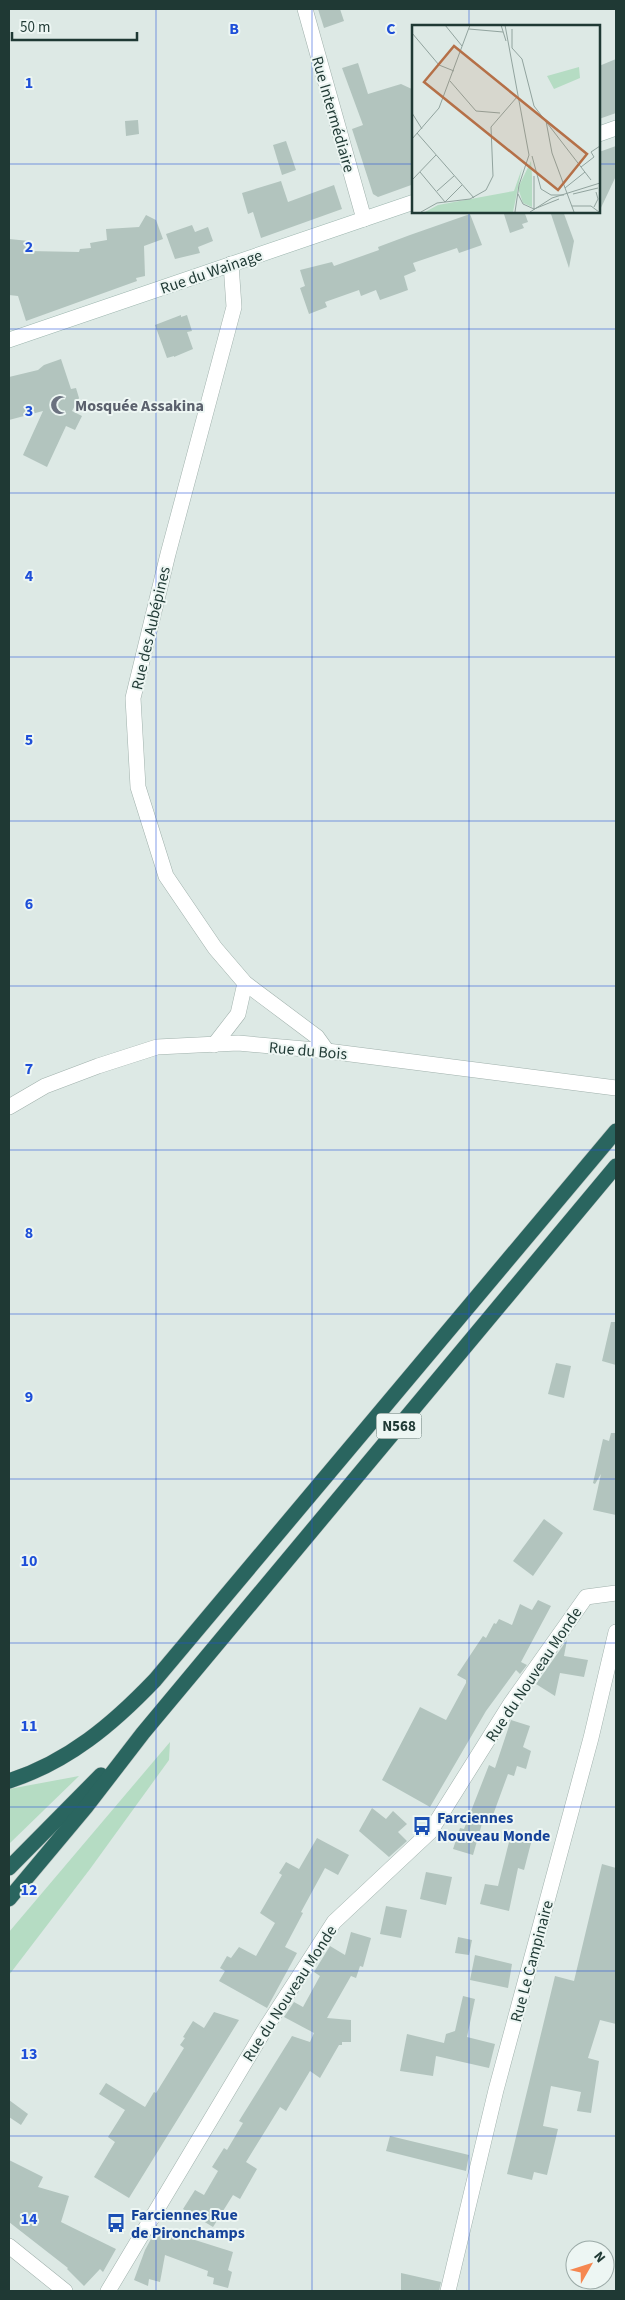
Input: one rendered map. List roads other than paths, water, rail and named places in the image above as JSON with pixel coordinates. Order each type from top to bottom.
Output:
[{"type":"highway","name":"N568","points":[[9,1781],[25,1776],[63,1758],[97,1734],[127,1709],[187,1644],[616,1131]]},
{"type":"highway","name":"N568","points":[[143,1733],[616,1166]]},
{"type":"highway","points":[[9,1868],[143,1733]]},
{"type":"highway","points":[[9,1899],[86,1807],[143,1733]]},
{"type":"street","name":"Rue Intermédiaire","points":[[305,9],[364,220]]},
{"type":"street","points":[[600,134],[616,128]]},
{"type":"street","name":"Rue du Wainage","points":[[9,340],[412,203]]},
{"type":"street","name":"Rue des Aubépines","points":[[231,264],[234,307],[168,554],[133,698],[138,787],[166,876],[215,948],[245,983],[316,1037],[327,1051]]},
{"type":"street","points":[[214,1044],[238,1014],[245,983]]},
{"type":"street","name":"Rue du Bois","points":[[9,1107],[45,1086],[98,1066],[149,1050],[238,1043],[327,1051],[616,1088]]},
{"type":"street","name":"Rue du Nouveau Monde","points":[[108,2291],[264,2029],[334,1922],[430,1832],[511,1703],[586,1597],[616,1593]]},
{"type":"street","name":"Rue Le Campinaire","points":[[448,2291],[496,2090],[590,1738],[616,1632]]},
{"type":"street","points":[[9,2246],[65,2291]]},
{"type":"place","name":"Mosquée Assakina","points":[[60,405]]},
{"type":"place","name":"Farciennes Nouveau Monde","points":[[422,1826]]},
{"type":"place","name":"Farciennes Rue de Pironchamps","points":[[116,2223]]}]
